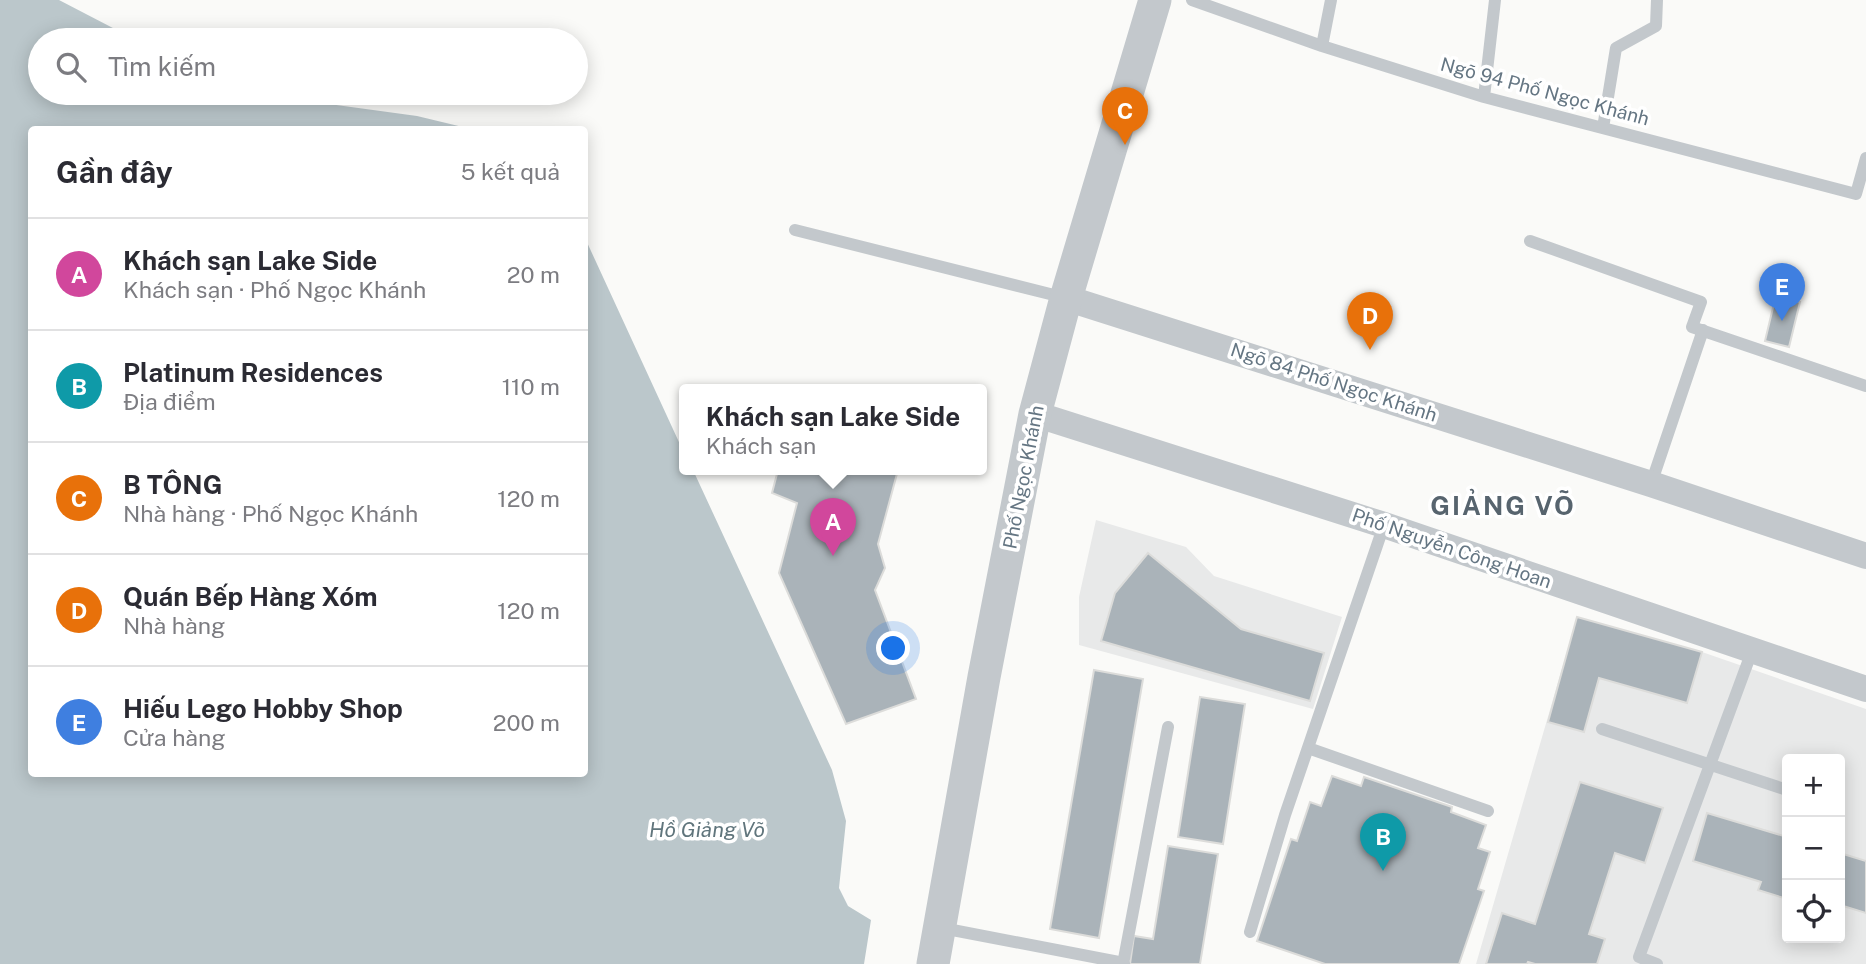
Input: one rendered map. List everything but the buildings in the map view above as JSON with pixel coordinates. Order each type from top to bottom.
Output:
[{"type":"street","name":"Phố Ngọc Khánh","points":[[933,964],[984,677],[1035,414],[1066,298],[1155,0]]},
{"type":"street","name":"Ngõ 84 Phố Ngọc Khánh","points":[[1066,298],[1650,484],[1866,556]]},
{"type":"street","name":"Phố Nguyễn Công Hoan","points":[[1035,414],[1384,525],[1866,689]]},
{"type":"lane","name":"Ngõ 94 Phố Ngọc Khánh","points":[[1192,0],[1322,46],[1484,97],[1856,194],[1866,158]]},
{"type":"lane","points":[[1322,46],[1331,0]]},
{"type":"lane","points":[[1484,97],[1495,0]]},
{"type":"lane","points":[[1603,128],[1616,48],[1656,26],[1657,0]]},
{"type":"lane","name":"Ngõ 84 Phố Ngọc Khánh","points":[[795,230],[1066,298]]},
{"type":"lane","points":[[1530,241],[1701,302],[1692,327],[1866,386]]},
{"type":"lane","points":[[1650,484],[1703,330]]},
{"type":"lane","points":[[1250,932],[1285,815],[1384,525]]},
{"type":"lane","points":[[1657,964],[1639,957],[1752,651]]},
{"type":"lane","points":[[940,928],[1123,963],[1168,727]]},
{"type":"lane","points":[[1602,730],[1782,788]]},
{"type":"lane","points":[[1308,748],[1488,811]]},
{"type":"shaded area","points":[[1096,520],[1186,547],[1214,576],[1342,617],[1313,709],[1079,645],[1079,597]]},
{"type":"shaded area","points":[[1577,617],[1702,652],[1866,709],[1866,964],[1476,964]]},
{"type":"water","name":"Hồ Giảng Võ","points":[[0,0],[59,0],[113,28],[28,28],[28,105],[336,105],[417,116],[459,126],[28,126],[28,777],[588,777],[588,245],[679,442],[679,475],[695,475],[832,770],[846,821],[839,888],[848,906],[871,920],[864,964],[0,964]]},
{"type":"place","name":"B TÔNG","points":[[1125,145]]},
{"type":"place","name":"Hiếu Lego Hobby Shop","points":[[1782,321]]},
{"type":"place","name":"Quán Bếp Hàng Xóm","points":[[1370,350]]},
{"type":"place","name":"Khách sạn Lake Side","points":[[833,556]]},
{"type":"place","name":"Platinum Residences","points":[[1383,871]]},
{"type":"district","name":"GIẢNG VÕ","points":[[1503,505]]}]
